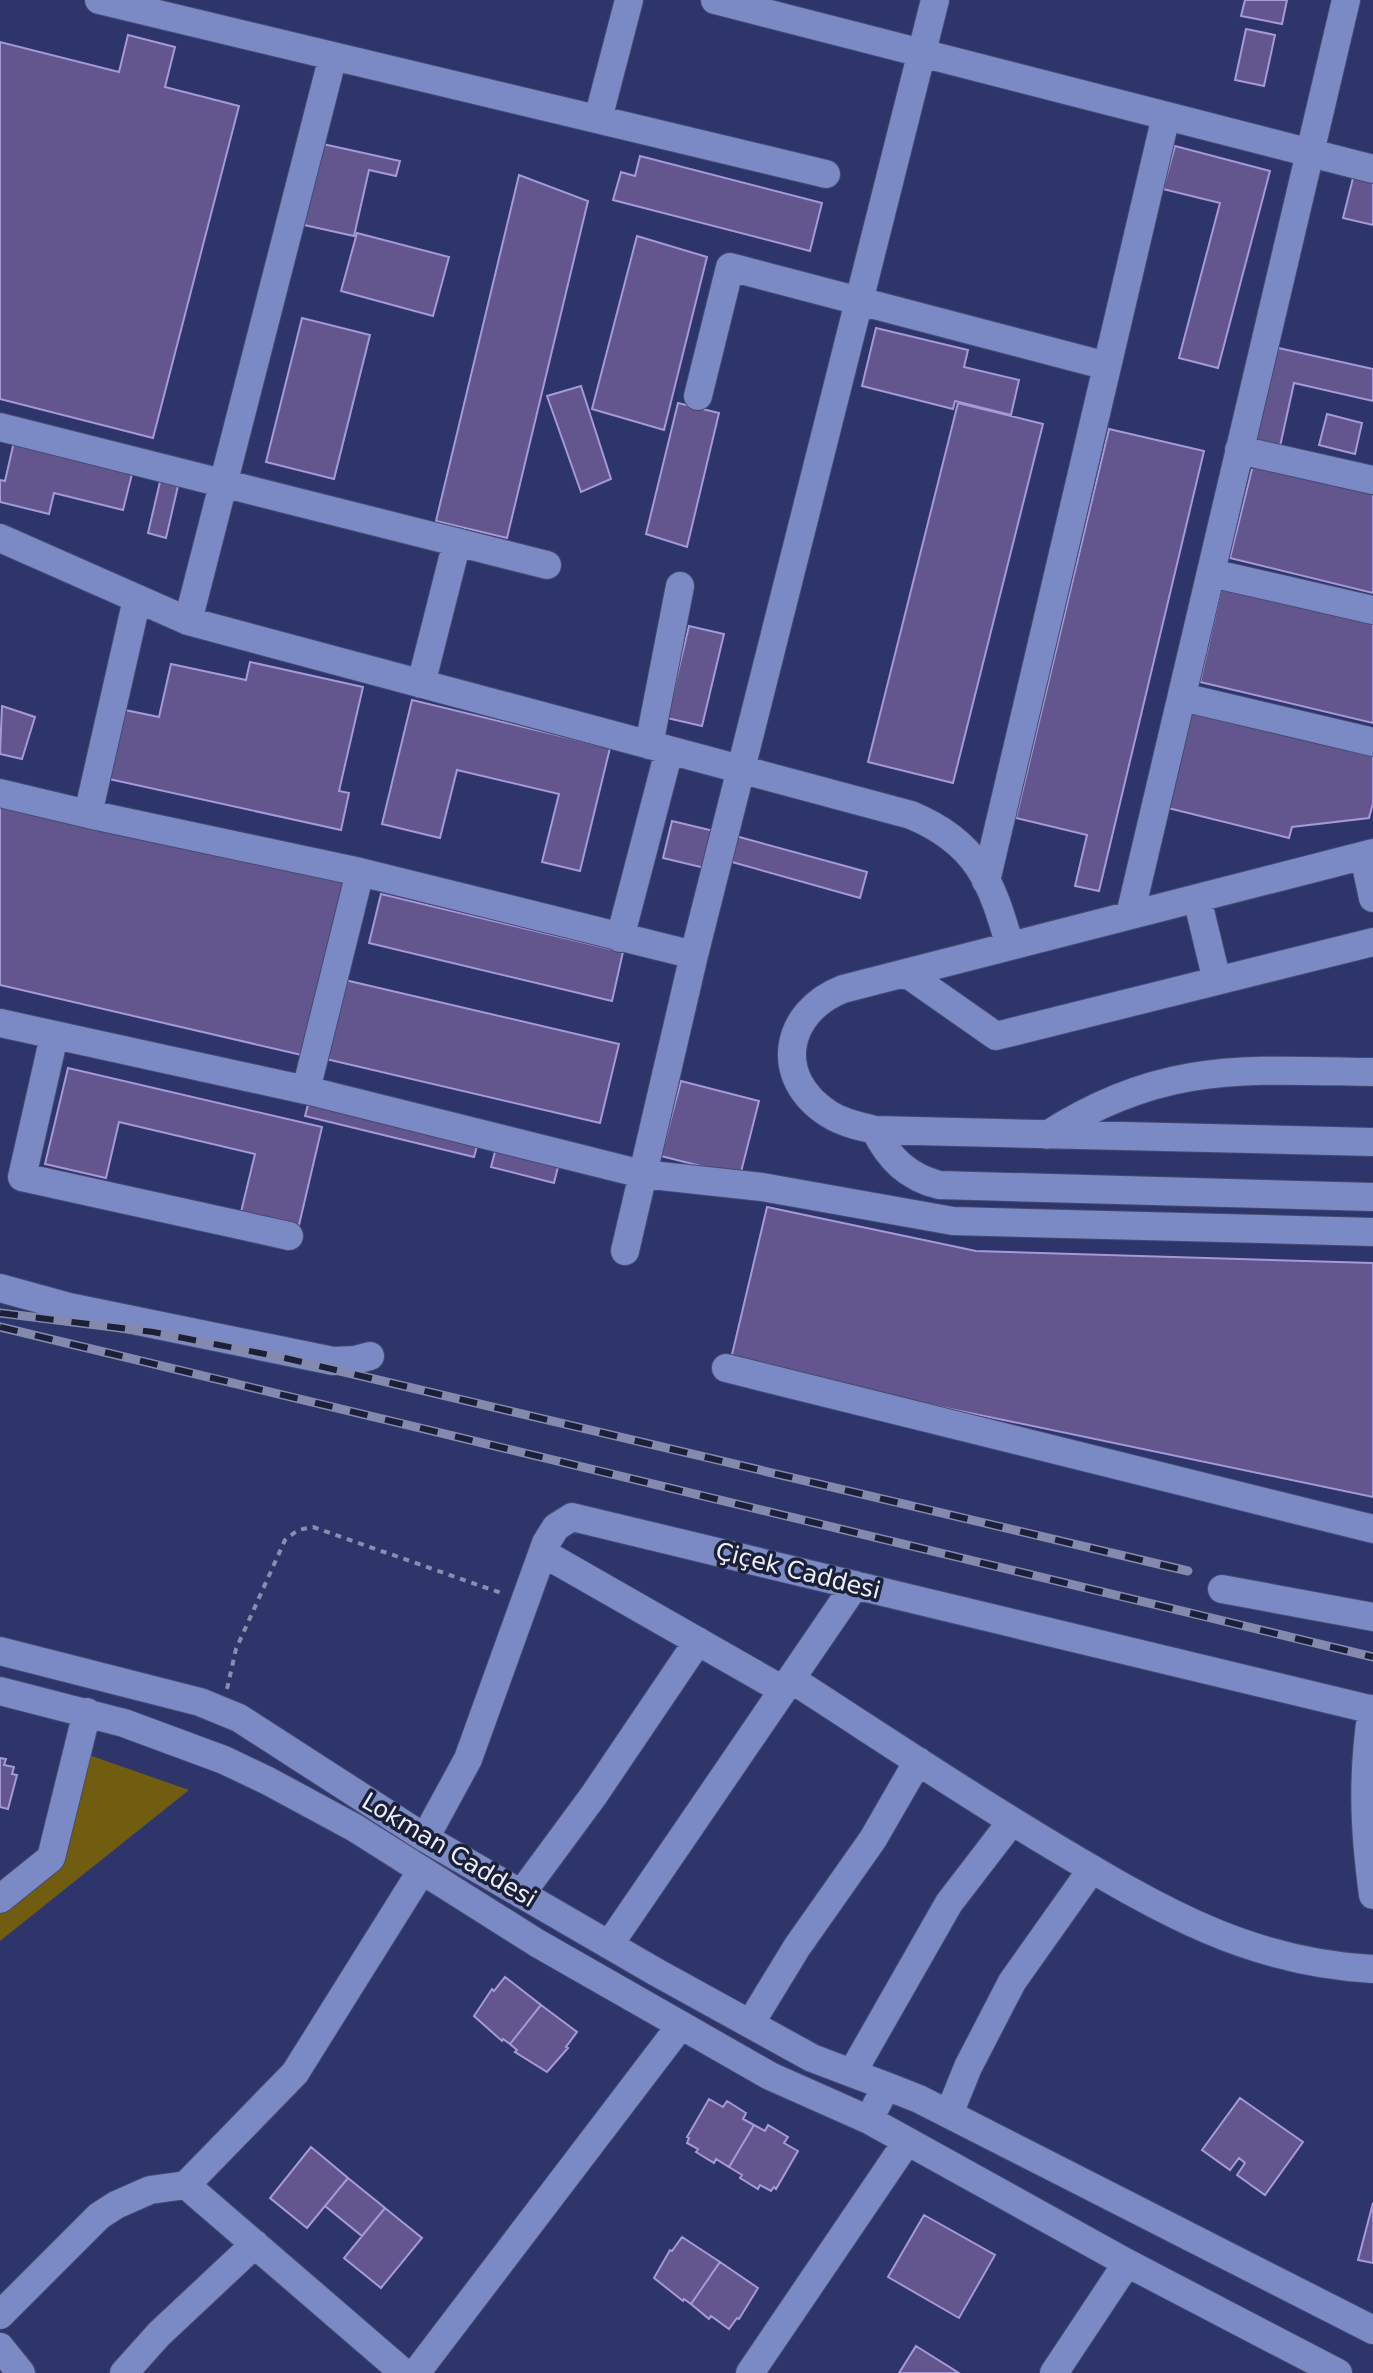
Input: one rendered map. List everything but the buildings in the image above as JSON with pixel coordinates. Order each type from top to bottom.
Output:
[{"type":"street","points":[[99,0],[826,174]]},
{"type":"street","points":[[598,119],[629,0]]},
{"type":"street","points":[[715,0],[1373,169]]},
{"type":"street","points":[[625,1251],[694,955],[935,0]]},
{"type":"street","points":[[1130,915],[1346,0]]},
{"type":"street","points":[[188,621],[333,56]]},
{"type":"street","points":[[986,881],[1166,116]]},
{"type":"street","points":[[698,396],[730,267],[1107,366]]},
{"type":"street","points":[[0,427],[547,565]]},
{"type":"street","points":[[1239,450],[1373,480]]},
{"type":"street","points":[[0,538],[188,621],[929,822],[966,848],[986,881],[1010,946]]},
{"type":"street","points":[[421,684],[457,542]]},
{"type":"street","points":[[1211,573],[1373,610]]},
{"type":"street","points":[[620,938],[659,748],[680,586]]},
{"type":"street","points":[[88,814],[137,599]]},
{"type":"street","points":[[1182,697],[1373,742]]},
{"type":"street","points":[[0,793],[360,872],[694,955]]},
{"type":"street","points":[[1373,898],[1368,854],[843,989],[818,1001],[802,1020],[793,1041],[794,1072],[811,1099],[843,1121],[875,1130],[1373,1142]]},
{"type":"street","points":[[306,1090],[360,872]]},
{"type":"street","points":[[1197,898],[1217,981]]},
{"type":"street","points":[[906,973],[996,1036],[1373,942]]},
{"type":"street","points":[[0,1023],[306,1090],[642,1174],[762,1187],[953,1221],[1373,1232]]},
{"type":"street","points":[[54,1036],[22,1177],[289,1236]]},
{"type":"street","points":[[1047,1135],[1114,1098],[1192,1075],[1248,1070],[1373,1072]]},
{"type":"street","points":[[875,1130],[899,1166],[939,1185],[1373,1197]]},
{"type":"street","points":[[0,1288],[69,1307],[333,1361],[370,1356]]},
{"type":"street","points":[[726,1368],[1373,1529]]},
{"type":"street","name":"Çiçek Caddesi","points":[[425,1838],[468,1759],[543,1553],[556,1527],[572,1517],[1372,1710]]},
{"type":"street","points":[[543,1553],[698,1641],[787,1684],[1152,1905],[1243,1944],[1316,1963],[1373,1969]]},
{"type":"street","points":[[609,1945],[855,1585]]},
{"type":"street","points":[[1222,1589],[1373,1617]]},
{"type":"street","points":[[521,1894],[594,1795],[698,1641]]},
{"type":"street","name":"Lokman Caddesi","points":[[0,1651],[222,1710],[256,1727],[425,1838],[812,2058],[949,2114],[1373,2330]]},
{"type":"street","name":"Lokman Caddesi","points":[[0,1691],[87,1712],[175,1741],[246,1771],[355,1828],[537,1943],[770,2076],[869,2120],[1127,2263],[1338,2373]]},
{"type":"street","points":[[1372,1710],[1364,1801],[1373,1895]]},
{"type":"street","points":[[0,1899],[51,1858],[87,1712]]},
{"type":"street","points":[[750,2024],[797,1947],[873,1839],[918,1761]]},
{"type":"street","points":[[852,2073],[949,1903],[1012,1821]]},
{"type":"street","points":[[949,2114],[968,2067],[1012,1982],[1092,1869]]},
{"type":"street","points":[[0,2315],[99,2216],[150,2190],[186,2185],[295,2073],[422,1870]]},
{"type":"street","points":[[416,2373],[681,2025]]},
{"type":"street","points":[[869,2120],[886,2086]]},
{"type":"street","points":[[750,2373],[906,2143]]},
{"type":"street","points":[[186,2185],[404,2373]]},
{"type":"street","points":[[124,2373],[159,2334],[255,2244]]},
{"type":"street","points":[[1054,2373],[1127,2263]]},
{"type":"street","points":[[0,2347],[21,2373]]},
{"type":"path","points":[[222,1710],[236,1649],[285,1540],[298,1530],[313,1527],[525,1602]]},
{"type":"shaded area","points":[[89,1755],[189,1790],[0,1941],[0,1912],[62,1862]]},
{"type":"railway","points":[[0,1313],[153,1332],[285,1358],[1188,1571]]},
{"type":"railway","points":[[0,1327],[1373,1657]]}]
